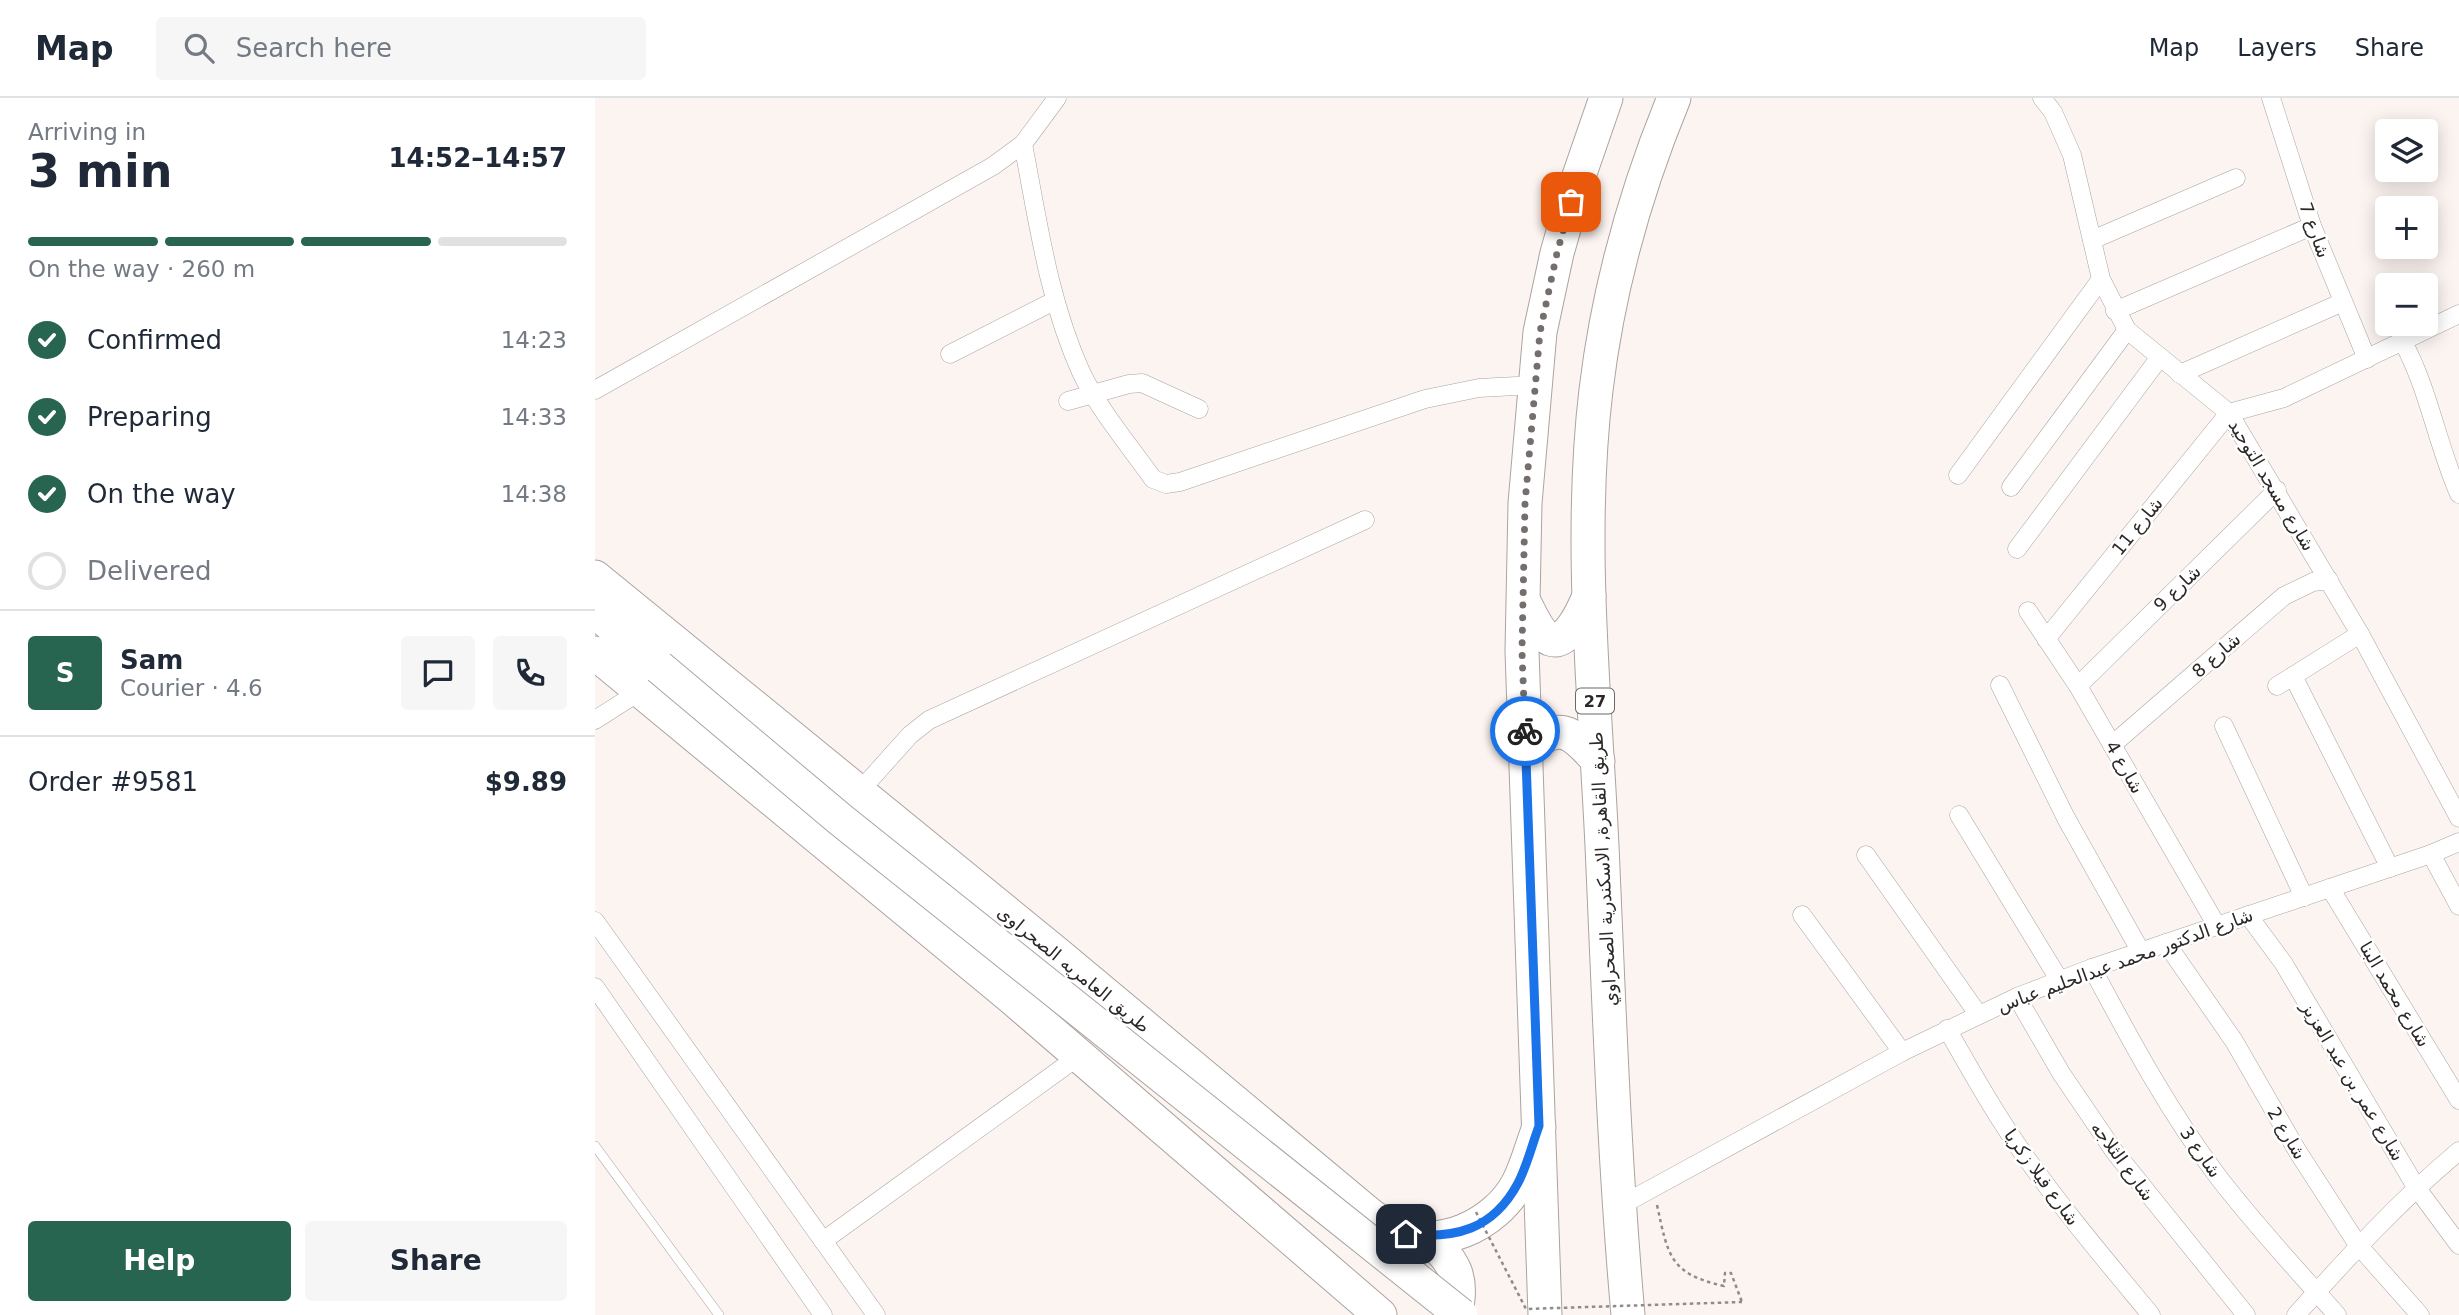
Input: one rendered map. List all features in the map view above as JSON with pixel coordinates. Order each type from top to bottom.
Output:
[{"type":"highway","points":[[1545,1315],[1522,651],[1525,503],[1540,332],[1557,253],[1579,176],[1606,98]]},
{"type":"highway","name":"طريق القاهرة, الاسكندرية الصحراوي","points":[[1628,1315],[1618,1207],[1589,596],[1591,479],[1596,390],[1611,301],[1633,213],[1674,98]]},
{"type":"highway","name":"طريق العامريه الصحراوى","points":[[595,577],[1055,952],[1369,1214],[1392,1229],[1406,1234],[1443,1236],[1462,1233],[1489,1217],[1501,1206],[1519,1181],[1539,1126]]},
{"type":"highway","name":"27","points":[[1524,602],[1540,629],[1549,638],[1557,639],[1576,625],[1589,596]]},
{"type":"highway","points":[[595,611],[650,678],[1079,1056],[1380,1315]]},
{"type":"highway","points":[[595,653],[650,678],[841,820],[1461,1315]]},
{"type":"highway","name":"27","points":[[1526,751],[1541,737],[1553,732],[1567,733],[1579,739],[1598,761]]},
{"type":"highway","points":[[1426,1236],[1446,1254],[1455,1269],[1459,1292],[1455,1315]]},
{"type":"street","points":[[595,390],[993,166],[1023,144],[1057,98]]},
{"type":"street","name":"شارع مسجد التوحيد","points":[[2042,98],[2053,112],[2072,155],[2101,279],[2115,311],[2127,330],[2229,413],[2329,579],[2459,818]]},
{"type":"street","name":"شارع 7","points":[[2271,98],[2312,226],[2367,359]]},
{"type":"street","points":[[1023,144],[1054,301],[1081,372],[1093,394],[1153,479],[1166,484],[1180,482],[1425,399],[1479,388],[1536,385]]},
{"type":"street","points":[[2092,240],[2236,178]]},
{"type":"street","points":[[2115,311],[2312,226]]},
{"type":"street","points":[[1958,475],[2101,279]]},
{"type":"street","points":[[950,354],[1054,301]]},
{"type":"street","points":[[2181,374],[2343,302]]},
{"type":"street","points":[[2229,413],[2284,398],[2459,314]]},
{"type":"street","points":[[2011,487],[2127,330]]},
{"type":"street","points":[[2403,342],[2424,386],[2446,464],[2459,494]]},
{"type":"street","points":[[2017,549],[2160,357]]},
{"type":"street","points":[[1068,401],[1129,384],[1142,383],[1199,409]]},
{"type":"street","name":"شارع 11","points":[[2046,639],[2229,413]]},
{"type":"street","name":"شارع 9","points":[[2078,686],[2277,490]]},
{"type":"street","points":[[858,793],[910,735],[929,720],[1365,520]]},
{"type":"street","name":"شارع 8","points":[[2112,745],[2284,596],[2313,582],[2329,579]]},
{"type":"street","name":"شارع 4","points":[[2028,611],[2078,686],[2217,926]]},
{"type":"street","points":[[2277,686],[2360,634]]},
{"type":"street","points":[[2293,676],[2389,868]]},
{"type":"street","points":[[595,720],[650,678]]},
{"type":"street","points":[[2000,685],[2066,818],[2141,952]]},
{"type":"street","points":[[2224,726],[2304,897]]},
{"type":"street","points":[[1959,815],[2060,981]]},
{"type":"street","name":"شارع الدكتور محمد عبدالحليم عباس","points":[[1618,1207],[1902,1052],[2017,997],[2092,968],[2459,842]]},
{"type":"street","points":[[2431,853],[2459,906]]},
{"type":"street","points":[[1866,855],[1978,1014]]},
{"type":"street","name":"شارع محمد البنا","points":[[2330,888],[2459,1100]]},
{"type":"street","points":[[1802,915],[1902,1052]]},
{"type":"street","name":"شارع عمر بن عبد العزيز","points":[[2248,915],[2284,964],[2416,1187],[2459,1245]]},
{"type":"street","points":[[595,920],[876,1315]]},
{"type":"street","name":"شارع 2","points":[[2166,943],[2234,1041],[2298,1152],[2358,1245],[2420,1315]]},
{"type":"street","name":"شارع 3","points":[[2092,968],[2138,1054],[2183,1127],[2265,1235],[2337,1315]]},
{"type":"street","points":[[595,987],[823,1315]]},
{"type":"street","name":"شارع الثلاجه","points":[[2017,997],[2061,1073],[2114,1151],[2246,1315]]},
{"type":"street","name":"شارع فيلا زكريا","points":[[1947,1029],[1982,1091],[2023,1154],[2068,1214],[2151,1315]]},
{"type":"street","points":[[823,1241],[1079,1056]]},
{"type":"street","points":[[2296,1315],[2358,1245],[2416,1187],[2459,1151]]},
{"type":"lane","points":[[595,1146],[719,1315]]},
{"type":"path","points":[[1476,1212],[1526,1309],[1742,1302],[1731,1273],[1725,1273],[1724,1286],[1700,1281],[1685,1272],[1672,1259],[1665,1243],[1653,1188]]},
{"type":"way so far","points":[[1525,731],[1522,651],[1525,503],[1540,332],[1571,202]]},
{"type":"route","points":[[1406,1234],[1443,1236],[1462,1233],[1489,1217],[1511,1194],[1519,1181],[1539,1126],[1525,731]]}]
